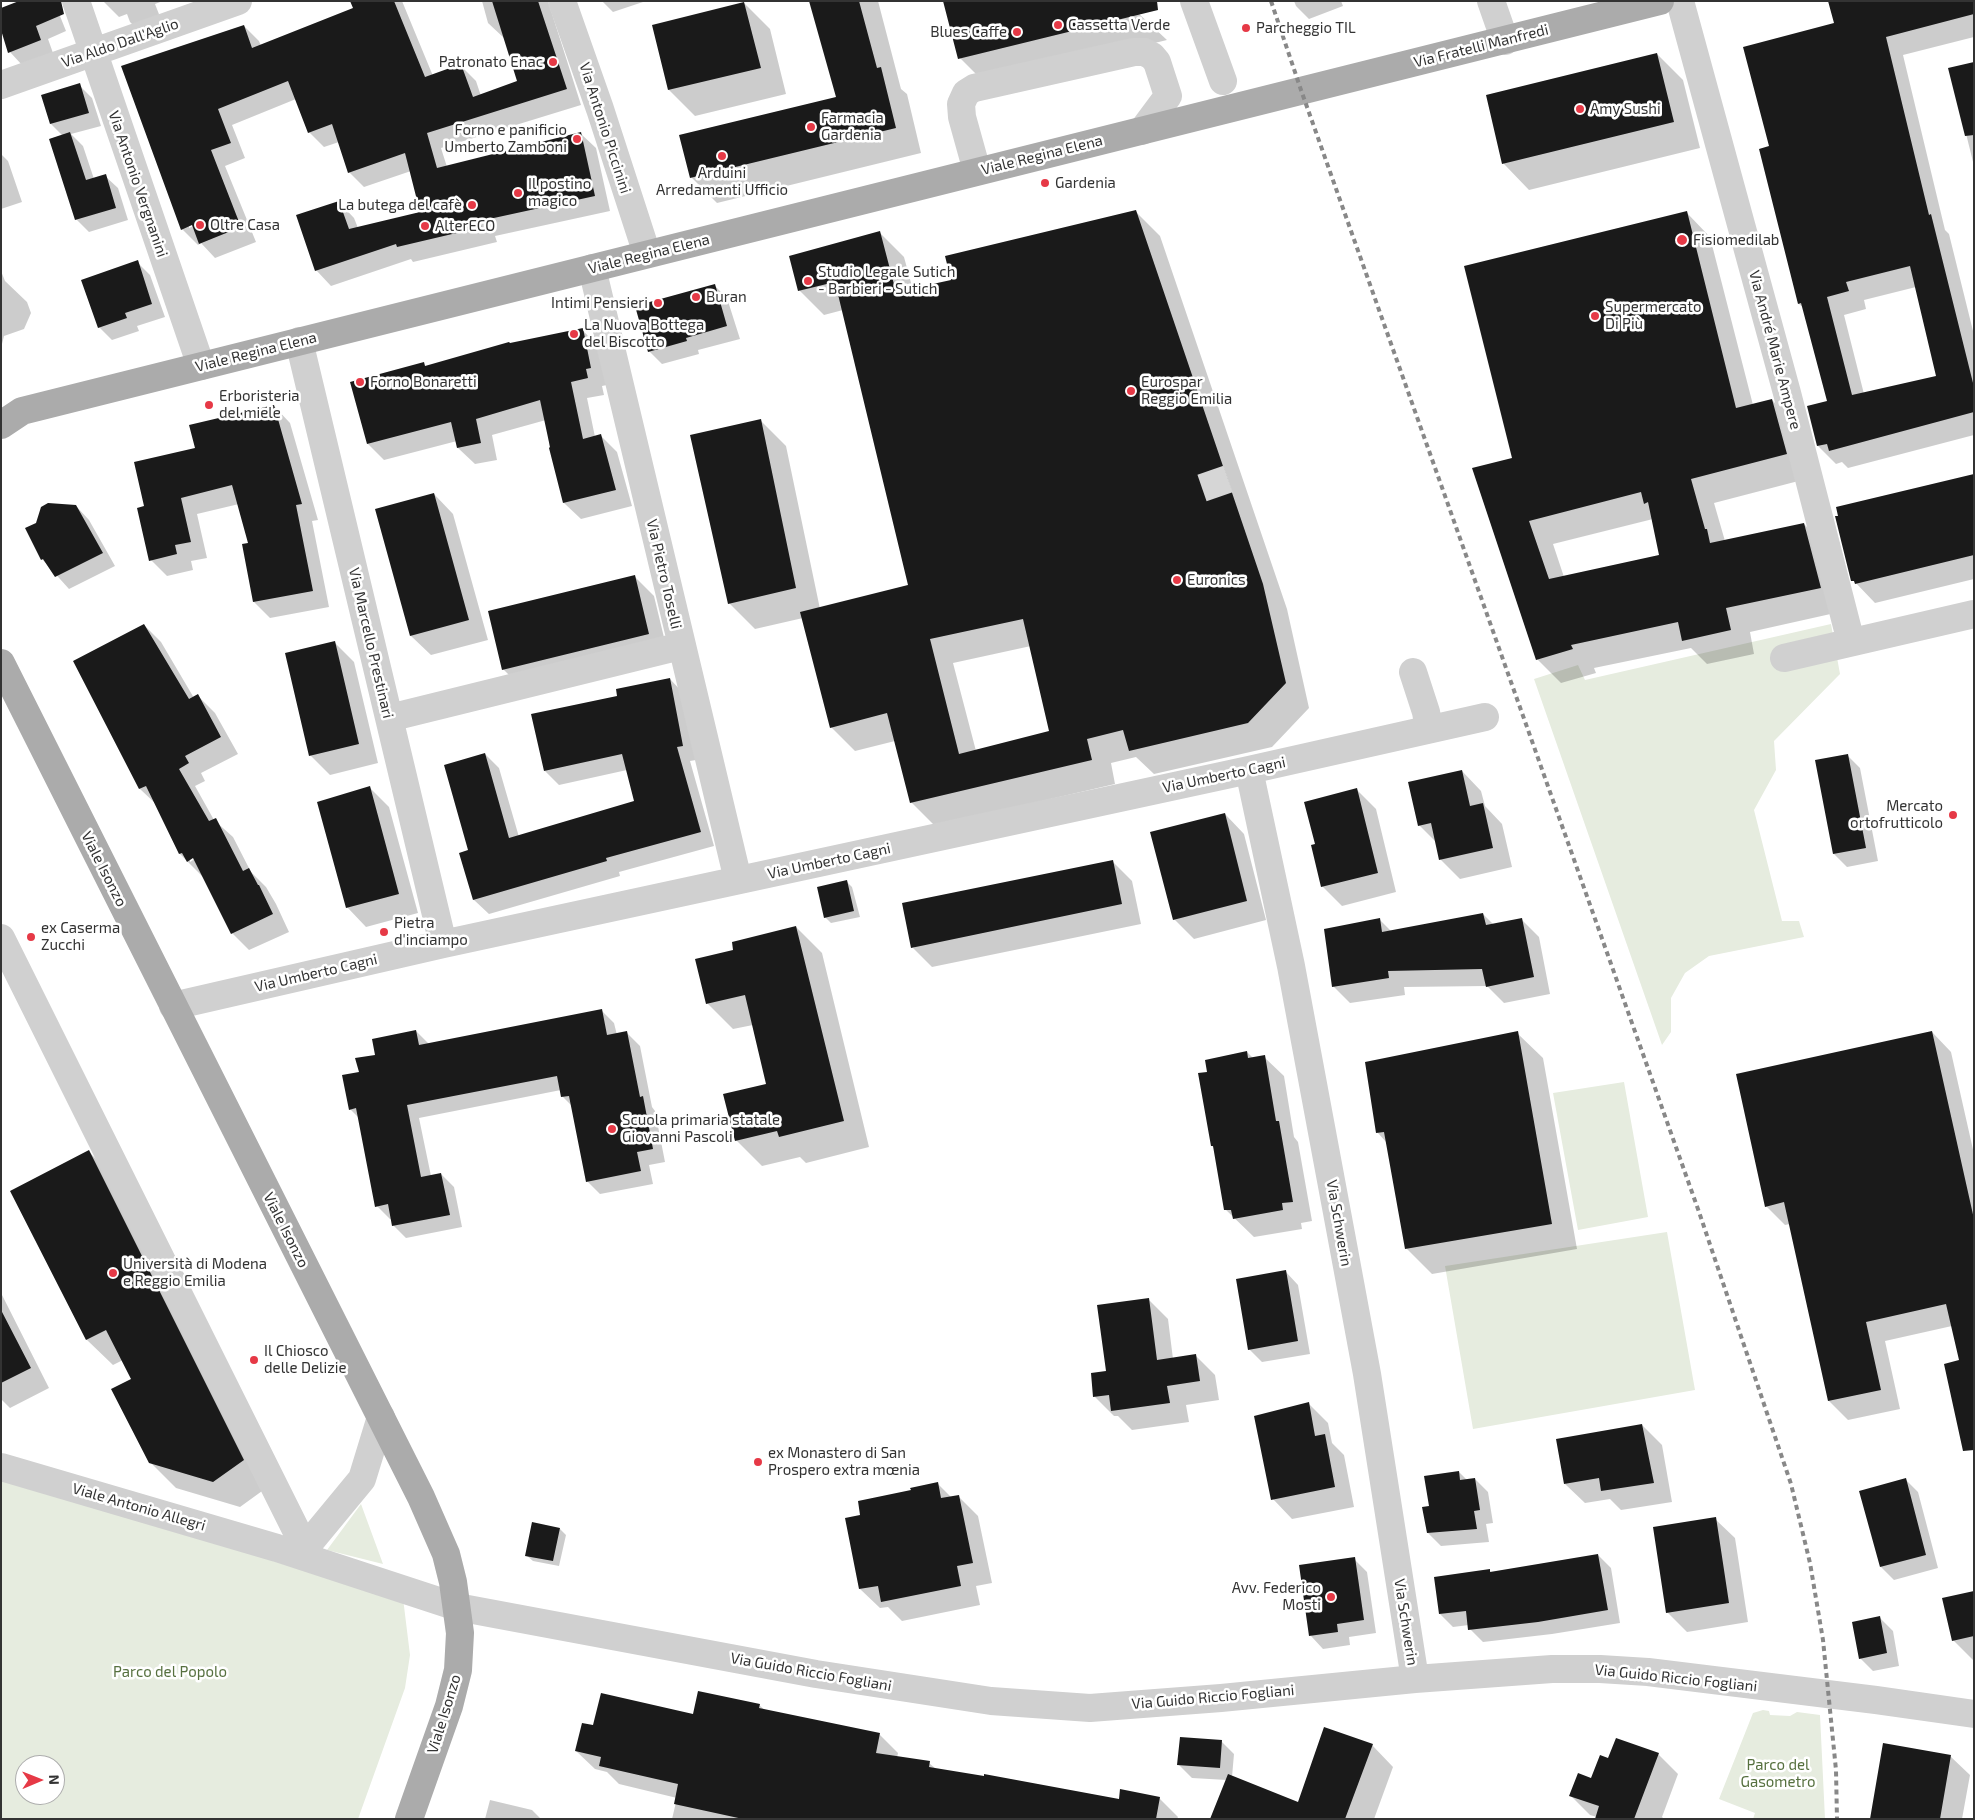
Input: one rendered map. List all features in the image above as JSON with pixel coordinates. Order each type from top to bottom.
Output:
[{"type":"main road","name":"Via Fratelli Manfredi","points":[[1301,90],[1660,1]]},
{"type":"main road","name":"Viale Regina Elena","points":[[8,415],[1301,90]]},
{"type":"main road","points":[[1,430],[8,415]]},
{"type":"main road","name":"Viale Isonzo","points":[[1,663],[381,1417],[446,1554],[457,1607],[460,1633],[458,1670],[449,1706],[409,1819]]},
{"type":"street","name":"Via Antonio Vergnanini","points":[[76,1],[201,366]]},
{"type":"street","name":"Via Aldo Dall'Aglio","points":[[1,85],[238,1]]},
{"type":"street","name":"Via Antonio Piccinini","points":[[562,1],[600,109],[647,254]]},
{"type":"street","points":[[1194,1],[1223,81]]},
{"type":"street","points":[[1491,1],[1505,40]]},
{"type":"street","name":"Via André Marie Ampere","points":[[1680,1],[1784,383],[1851,642]]},
{"type":"street","points":[[977,172],[962,117],[961,104],[966,93],[974,88],[1134,52],[1144,52],[1152,56],[1157,62],[1168,96],[1142,131]]},
{"type":"street","name":"Via Pietro Toselli","points":[[592,268],[738,880]]},
{"type":"street","name":"Via Marcello Prestinari","points":[[299,341],[443,944]]},
{"type":"street","points":[[1784,658],[1974,614]]},
{"type":"street","points":[[389,718],[682,646]]},
{"type":"street","points":[[1413,672],[1426,712],[1429,729]]},
{"type":"street","name":"Via Umberto Cagni","points":[[173,1006],[443,944],[1249,770],[1484,716]]},
{"type":"street","name":"Via Schwerin","points":[[1249,770],[1307,1051],[1367,1374],[1415,1679]]},
{"type":"street","points":[[1,938],[305,1548],[362,1479],[381,1417]]},
{"type":"street","name":"Viale Antonio Allegri","points":[[1,1466],[277,1548],[457,1607]]},
{"type":"street","name":"Viale Antonio Allegri","points":[[277,1548],[305,1548]]},
{"type":"street","name":"Via Guido Riccio Fogliani","points":[[457,1607],[816,1674],[1025,1704],[1090,1708],[1221,1698],[1415,1679],[1552,1670],[1624,1670],[1876,1700],[1974,1714]]},
{"type":"green space","points":[[1831,624],[1840,674],[1774,741],[1776,770],[1754,810],[1782,921],[1799,921],[1804,937],[1709,956],[1685,973],[1671,998],[1671,1032],[1662,1045],[1534,679],[1578,665],[1585,680]]},
{"type":"green space","points":[[1624,1082],[1648,1217],[1578,1230],[1553,1093]]},
{"type":"green space","points":[[1667,1232],[1695,1390],[1473,1429],[1445,1266]]},
{"type":"green space","name":"Parco del Popolo","points":[[1,1468],[402,1590],[410,1655],[405,1688],[358,1819],[1,1819]]},
{"type":"green space","points":[[361,1504],[383,1564],[327,1550]]},
{"type":"green space","name":"Parco del Gasometro","points":[[1763,1710],[1769,1711],[1770,1715],[1790,1716],[1797,1712],[1820,1715],[1825,1819],[1753,1819],[1755,1813],[1719,1799],[1753,1713]]},
{"type":"building","points":[[19,1],[61,1],[64,14],[36,26],[41,40],[8,53],[1,30],[1,8]]},
{"type":"building","points":[[350,1],[394,1],[425,77],[461,64],[473,97],[517,81],[492,1],[538,1],[567,89],[427,133],[437,168],[581,132],[595,196],[480,221],[482,227],[397,247],[396,244],[315,271],[296,215],[339,201],[349,229],[420,212],[405,153],[348,173],[332,124],[308,133],[288,81],[218,109],[231,143],[211,150],[241,227],[199,244],[192,225],[181,230],[121,66],[244,25],[252,48],[353,8]]},
{"type":"building","points":[[809,1],[859,1],[877,68],[881,67],[896,128],[690,178],[679,135],[836,97]]},
{"type":"building","points":[[943,1],[1157,1],[1158,10],[958,59]]},
{"type":"building","points":[[1828,1],[1974,1],[1974,14],[1886,37],[1929,215],[1931,214],[1974,387],[1974,412],[1829,451],[1827,444],[1817,446],[1807,406],[1827,401],[1801,303],[1798,304],[1759,149],[1769,146],[1743,47],[1834,23]],"holes":[[[1910,266],[1936,376],[1852,395],[1827,297],[1849,291],[1846,282]]]},
{"type":"building","points":[[744,2],[761,68],[668,90],[652,25]]},
{"type":"building","name":"Amy Sushi","points":[[1657,53],[1674,122],[1502,164],[1486,95]]},
{"type":"building","points":[[1974,62],[1974,135],[1965,136],[1948,68]]},
{"type":"building","points":[[80,83],[89,113],[50,124],[41,95]]},
{"type":"building","points":[[70,132],[86,180],[106,174],[116,208],[75,220],[49,139]]},
{"type":"building","points":[[1136,210],[1263,584],[1286,683],[1248,723],[1129,751],[1123,730],[1087,739],[1092,760],[910,803],[887,713],[830,728],[800,612],[908,585],[835,282],[798,291],[789,256],[880,231],[896,292],[951,280],[945,256]],"holes":[[[1023,619],[1049,731],[959,754],[930,639]]]},
{"type":"building","points":[[1687,211],[1736,408],[1772,399],[1787,454],[1691,479],[1705,529],[1707,529],[1710,543],[1804,523],[1821,588],[1726,608],[1731,630],[1682,641],[1678,622],[1571,645],[1573,649],[1536,660],[1472,468],[1512,458],[1464,266]],"holes":[[[1641,492],[1644,504],[1648,502],[1659,555],[1549,579],[1529,521]]]},
{"type":"building","points":[[138,260],[152,304],[125,313],[127,318],[98,328],[81,280]]},
{"type":"building","points":[[715,284],[727,326],[686,338],[687,341],[648,352],[635,306]]},
{"type":"building","points":[[583,328],[591,368],[586,369],[588,378],[571,382],[583,439],[601,434],[616,490],[563,503],[549,448],[540,400],[476,419],[481,443],[457,448],[451,422],[367,444],[350,382],[424,362],[425,366],[509,342]]},
{"type":"building","points":[[274,405],[302,504],[296,505],[313,591],[253,602],[242,544],[248,543],[232,485],[181,498],[191,542],[175,545],[177,554],[149,561],[137,508],[144,506],[134,462],[195,448],[189,425]]},
{"type":"building","points":[[761,419],[796,588],[728,604],[690,435]]},
{"type":"building","points":[[1974,474],[1974,555],[1855,584],[1854,581],[1851,581],[1835,516],[1838,516],[1836,507]]},
{"type":"building","points":[[434,493],[469,620],[410,636],[375,509]]},
{"type":"building","points":[[48,503],[76,505],[103,553],[55,577],[43,559],[41,560],[25,528],[36,523],[41,507]]},
{"type":"building","points":[[635,575],[649,634],[502,670],[488,611]]},
{"type":"building","points":[[144,624],[189,699],[198,694],[221,737],[185,756],[189,763],[179,769],[209,821],[216,818],[243,871],[249,868],[273,914],[231,934],[193,858],[187,862],[182,853],[179,854],[146,786],[139,789],[73,661]]},
{"type":"building","points":[[335,641],[359,744],[309,756],[285,653]]},
{"type":"building","points":[[670,678],[683,746],[677,747],[701,832],[606,858],[607,861],[473,900],[459,853],[468,850],[444,765],[485,753],[509,838],[634,801],[622,754],[544,771],[531,714],[617,696],[616,689]]},
{"type":"building","points":[[1848,754],[1866,848],[1833,854],[1815,760]]},
{"type":"building","points":[[1462,770],[1470,806],[1483,803],[1493,848],[1439,860],[1431,823],[1418,826],[1408,782]]},
{"type":"building","points":[[370,786],[399,894],[346,908],[317,802]]},
{"type":"building","points":[[1357,788],[1378,873],[1321,887],[1311,845],[1315,844],[1304,802]]},
{"type":"building","points":[[1225,813],[1247,901],[1173,920],[1150,832]]},
{"type":"building","points":[[1113,860],[1122,904],[911,948],[902,903]]},
{"type":"building","points":[[847,880],[854,911],[824,918],[817,887]]},
{"type":"building","points":[[1483,913],[1486,925],[1522,918],[1534,977],[1486,987],[1482,969],[1388,971],[1389,978],[1332,987],[1324,929],[1380,918],[1382,932]]},
{"type":"building","points":[[796,926],[844,1121],[779,1137],[777,1131],[735,1141],[723,1094],[766,1084],[745,995],[706,1004],[695,959],[733,950],[732,942]]},
{"type":"building","name":"Scuola primaria statale Giovanni Pascoli","points":[[602,1009],[607,1035],[627,1031],[640,1097],[643,1096],[653,1149],[637,1152],[641,1171],[586,1182],[569,1096],[561,1097],[557,1076],[407,1105],[421,1177],[441,1173],[450,1215],[392,1226],[388,1204],[375,1207],[356,1108],[349,1110],[342,1075],[359,1072],[355,1058],[375,1055],[372,1039],[416,1030],[419,1045]]},
{"type":"building","points":[[1518,1031],[1552,1224],[1405,1249],[1384,1132],[1376,1133],[1365,1062]]},
{"type":"building","points":[[1932,1031],[1974,1219],[1974,1450],[1963,1451],[1944,1364],[1959,1360],[1946,1304],[1866,1322],[1881,1390],[1828,1401],[1784,1202],[1765,1207],[1736,1074]]},
{"type":"building","points":[[1247,1051],[1248,1058],[1265,1055],[1276,1121],[1279,1121],[1293,1202],[1282,1203],[1283,1210],[1233,1219],[1231,1210],[1224,1210],[1198,1073],[1207,1072],[1205,1060]]},
{"type":"building","points":[[89,1150],[244,1460],[213,1482],[149,1463],[111,1389],[131,1379],[106,1330],[86,1340],[10,1191]]},
{"type":"building","points":[[1286,1270],[1298,1341],[1248,1350],[1236,1279]]},
{"type":"building","points":[[1149,1298],[1157,1360],[1196,1354],[1200,1381],[1167,1386],[1170,1403],[1111,1411],[1109,1395],[1093,1397],[1091,1373],[1106,1371],[1097,1305]]},
{"type":"building","points":[[1,1310],[31,1368],[1,1383]]},
{"type":"building","points":[[1309,1402],[1315,1436],[1325,1434],[1335,1487],[1271,1500],[1254,1416]]},
{"type":"building","points":[[1642,1424],[1654,1483],[1601,1491],[1599,1478],[1564,1484],[1556,1439]]},
{"type":"building","points":[[1459,1471],[1460,1480],[1475,1478],[1480,1510],[1474,1511],[1477,1529],[1427,1533],[1422,1507],[1429,1506],[1424,1476]]},
{"type":"building","points":[[1906,1478],[1926,1555],[1880,1567],[1859,1491]]},
{"type":"building","points":[[938,1482],[941,1498],[959,1495],[973,1563],[957,1566],[961,1586],[881,1602],[878,1586],[859,1589],[845,1518],[860,1515],[858,1501],[911,1490],[910,1488]]},
{"type":"building","points":[[1716,1517],[1729,1603],[1666,1613],[1653,1527]]},
{"type":"building","points":[[532,1522],[560,1528],[553,1561],[525,1556]]},
{"type":"building","points":[[1598,1554],[1608,1610],[1538,1622],[1468,1630],[1466,1611],[1439,1614],[1434,1577],[1490,1569],[1490,1572]]},
{"type":"building","points":[[1355,1557],[1364,1620],[1337,1624],[1338,1632],[1309,1636],[1299,1565]]},
{"type":"building","points":[[1974,1591],[1974,1636],[1952,1641],[1942,1598]]},
{"type":"building","points":[[1880,1616],[1887,1653],[1859,1659],[1852,1622]]},
{"type":"building","points":[[698,1691],[760,1704],[759,1708],[880,1733],[876,1753],[930,1761],[929,1767],[984,1776],[984,1774],[1119,1799],[1120,1789],[1160,1797],[1156,1819],[743,1819],[674,1804],[678,1784],[599,1766],[601,1757],[575,1751],[582,1723],[593,1725],[601,1693],[693,1714]]},
{"type":"building","points":[[1324,1727],[1373,1744],[1345,1819],[1210,1819],[1228,1774],[1298,1802]]},
{"type":"building","points":[[1180,1737],[1222,1740],[1220,1768],[1177,1765]]},
{"type":"building","points":[[1616,1738],[1659,1753],[1634,1819],[1595,1819],[1599,1806],[1569,1796],[1578,1773],[1591,1778],[1600,1755],[1608,1758]]},
{"type":"building","points":[[1883,1743],[1951,1755],[1940,1819],[1870,1819]]},
{"type":"tunnel","points":[[1202,488],[1228,479]]},
{"type":"railway","points":[[1271,1],[1699,1212],[1791,1484],[1810,1563],[1823,1640],[1836,1770],[1837,1819]]},
{"type":"place","name":"Cassetta Verde","points":[[1058,25]]},
{"type":"place","name":"Parcheggio TIL","points":[[1246,28]]},
{"type":"place","name":"Blues Caffe","points":[[1017,32]]},
{"type":"place","name":"Patronato Enac","points":[[553,62]]},
{"type":"place","name":"Amy Sushi","points":[[1580,109]]},
{"type":"place","name":"Farmacia Gardenia","points":[[811,127]]},
{"type":"place","name":"Forno e panificio Umberto Zamboni","points":[[577,139]]},
{"type":"place","name":"Arduini Arredamenti Ufficio","points":[[722,156]]},
{"type":"place","name":"Gardenia","points":[[1045,183]]},
{"type":"place","name":"Il postino magico","points":[[518,193]]},
{"type":"place","name":"La butega del cafè","points":[[472,205]]},
{"type":"place","name":"Oltre Casa","points":[[200,225]]},
{"type":"place","name":"AlterECO","points":[[425,226]]},
{"type":"place","name":"Fisiomedilab","points":[[1682,240]]},
{"type":"place","name":"Studio Legale Sutich - Barbieri - Sutich","points":[[808,281]]},
{"type":"place","name":"Buran","points":[[696,297]]},
{"type":"place","name":"Intimi Pensieri","points":[[658,303]]},
{"type":"place","name":"Supermercato Di Più","points":[[1595,316]]},
{"type":"place","name":"La Nuova Bottega del Biscotto","points":[[574,334]]},
{"type":"place","name":"Forno Bonaretti","points":[[360,382]]},
{"type":"place","name":"Eurospar Reggio Emilia","points":[[1131,391]]},
{"type":"place","name":"Erboristeria del miele","points":[[209,405]]},
{"type":"place","name":"Euronics","points":[[1177,580]]},
{"type":"place","name":"Mercato ortofrutticolo","points":[[1953,815]]},
{"type":"place","name":"Pietra d'inciampo","points":[[384,932]]},
{"type":"place","name":"ex Caserma Zucchi","points":[[31,937]]},
{"type":"place","name":"Scuola primaria statale Giovanni Pascoli","points":[[612,1129]]},
{"type":"place","name":"Università di Modena e Reggio Emilia","points":[[113,1273]]},
{"type":"place","name":"Il Chiosco delle Delizie","points":[[254,1360]]},
{"type":"place","name":"ex Monastero di San Prospero extra mœnia","points":[[758,1462]]},
{"type":"place","name":"Avv. Federico Mosti","points":[[1331,1597]]}]
